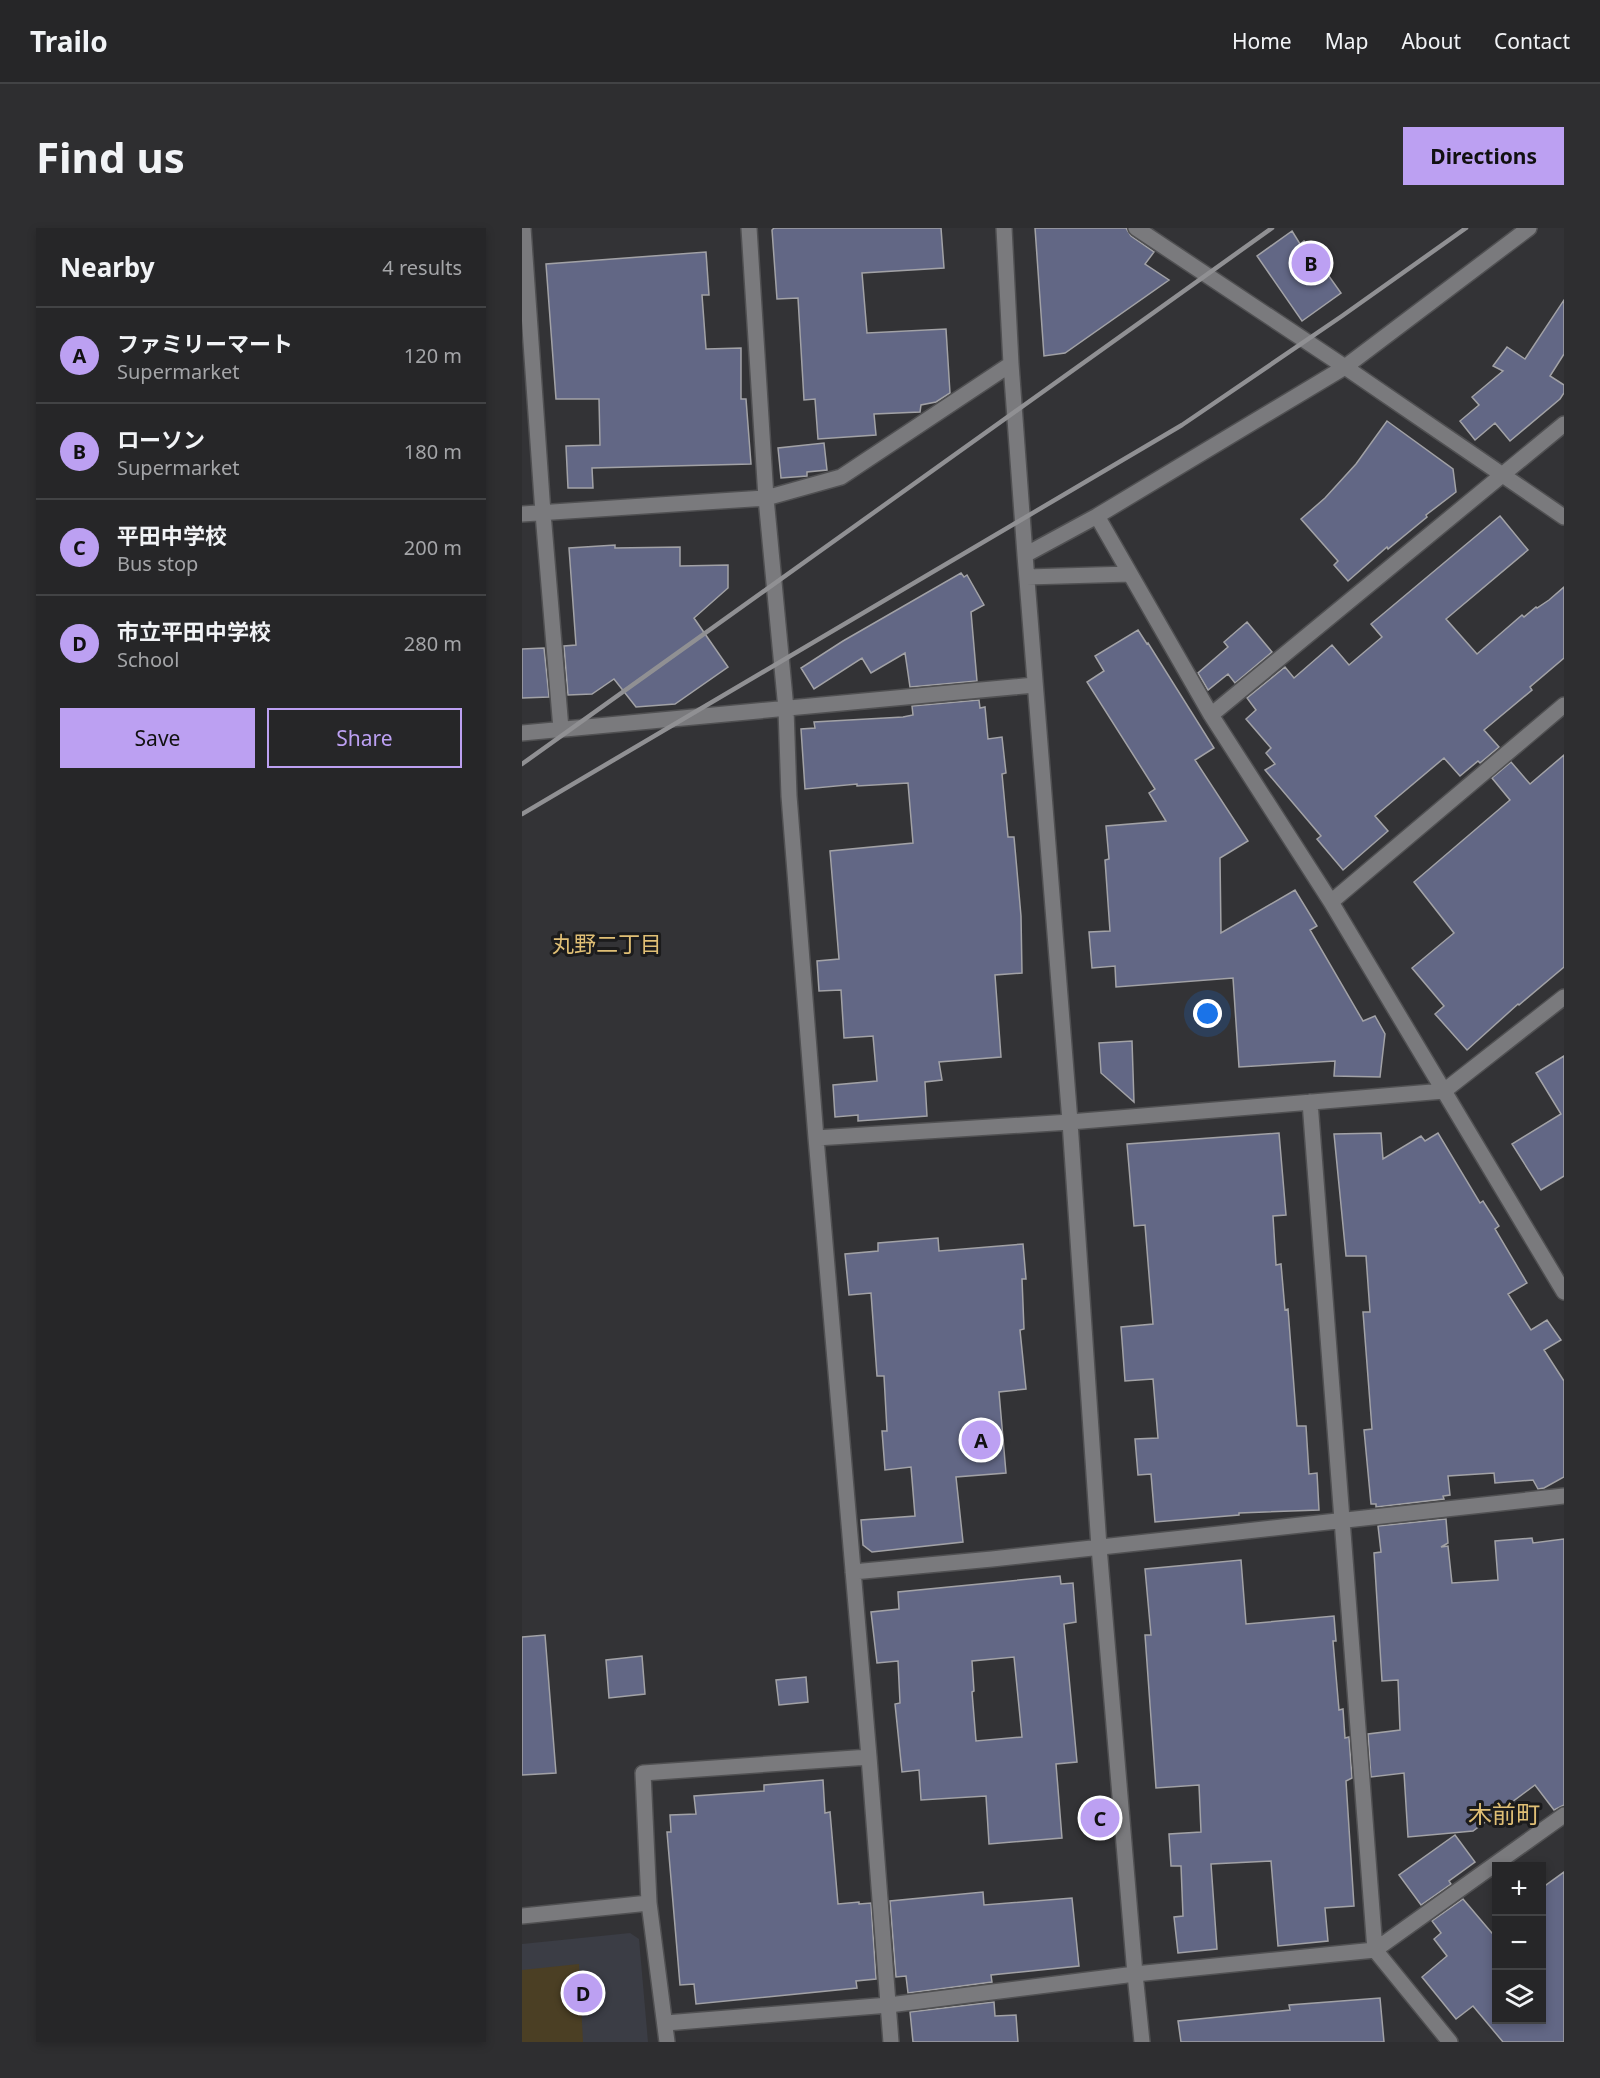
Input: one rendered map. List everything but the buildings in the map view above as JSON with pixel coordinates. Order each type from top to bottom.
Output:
[{"type":"street","points":[[523,228],[525,295],[561,729]]},
{"type":"street","points":[[749,228],[765,498],[786,709],[789,796],[891,2042]]},
{"type":"street","points":[[1004,228],[1011,364],[1070,1122],[1099,1547],[1142,2042]]},
{"type":"street","points":[[1136,228],[1564,517]]},
{"type":"street","points":[[1025,555],[1097,516],[1345,367],[1529,228]]},
{"type":"street","points":[[522,514],[765,498],[841,477],[1011,364]]},
{"type":"street","points":[[1211,715],[1564,424]]},
{"type":"street","points":[[1097,516],[1211,715],[1331,902],[1564,1292]]},
{"type":"street","points":[[1027,577],[1130,574]]},
{"type":"street","points":[[522,733],[1035,685]]},
{"type":"street","points":[[1331,902],[1564,705]]},
{"type":"street","points":[[816,1138],[1070,1122],[1444,1091],[1564,997]]},
{"type":"street","points":[[1310,1102],[1376,1950],[1450,2042]]},
{"type":"street","points":[[853,1572],[1564,1496]]},
{"type":"street","points":[[667,2042],[649,1903],[643,1773],[869,1757]]},
{"type":"street","points":[[666,2023],[888,2005],[1135,1974],[1376,1950],[1564,1815]]},
{"type":"street","points":[[522,1916],[649,1903]]},
{"type":"shaded area","points":[[630,1933],[639,1939],[648,2042],[522,2042],[522,1944]]},
{"type":"shaded area","points":[[579,1964],[583,2042],[522,2042],[522,1970]]},
{"type":"railway","points":[[522,764],[1272,228]]},
{"type":"railway","points":[[522,814],[1182,425],[1466,228]]},
{"type":"place","name":"ローソン","points":[[1311,263]]},
{"type":"place","name":"ファミリーマート","points":[[981,1440]]},
{"type":"place","name":"平田中学校","points":[[1100,1818]]},
{"type":"place","name":"市立平田中学校","points":[[583,1993]]},
{"type":"district","name":"丸野二丁目","points":[[607,944]]},
{"type":"district","name":"木前町","points":[[1504,1815]]}]
